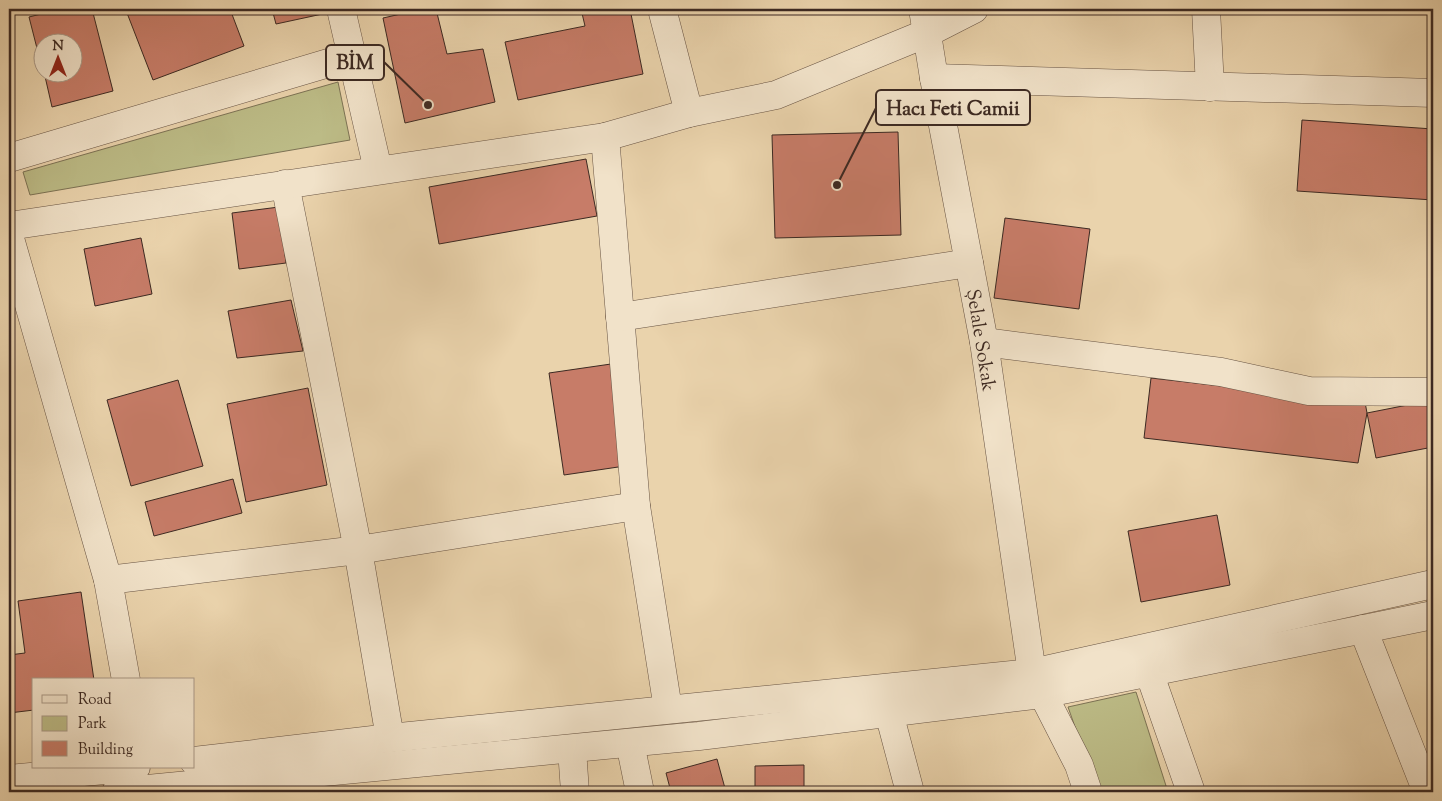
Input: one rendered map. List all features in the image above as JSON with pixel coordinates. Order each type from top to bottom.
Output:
[{"type":"street","points":[[341,9],[378,170]]},
{"type":"street","points":[[662,9],[689,113]]},
{"type":"street","points":[[9,226],[605,137],[689,113],[776,95],[925,21],[974,9]]},
{"type":"street","points":[[1206,9],[1210,87]]},
{"type":"street","name":"Şelale Sokak","points":[[925,21],[984,342],[1037,683],[1079,766],[1088,792]]},
{"type":"street","points":[[9,158],[352,56]]},
{"type":"street","points":[[934,78],[1433,93]]},
{"type":"street","points":[[605,137],[636,506],[668,709]]},
{"type":"street","points":[[285,184],[358,550],[390,738]]},
{"type":"street","points":[[9,236],[108,580],[126,678]]},
{"type":"street","points":[[620,317],[969,263]]},
{"type":"street","points":[[984,342],[1221,372],[1309,391],[1433,392]]},
{"type":"street","points":[[108,580],[358,550],[636,506]]},
{"type":"street","points":[[9,778],[142,779],[572,749],[889,713],[1037,683],[1433,584]]},
{"type":"street","points":[[195,761],[668,709],[1037,683],[1149,672],[1433,615]]},
{"type":"street","points":[[1363,629],[1428,784]]},
{"type":"street","points":[[1149,672],[1191,792]]},
{"type":"street","points":[[889,713],[910,792]]},
{"type":"street","points":[[630,743],[640,792]]},
{"type":"street","points":[[572,749],[575,792]]},
{"type":"street","points":[[116,792],[142,779]]},
{"type":"green space","points":[[338,82],[350,140],[30,195],[23,172]]},
{"type":"green space","points":[[1136,692],[1168,792],[1098,792],[1068,707]]},
{"type":"building","points":[[61,9],[92,9],[113,91],[52,107],[46,82],[82,82],[82,32],[33,32],[29,17]]},
{"type":"building","points":[[138,9],[230,9],[244,46],[153,80],[127,13]]},
{"type":"building","points":[[272,9],[326,9],[327,13],[276,24]]},
{"type":"building","points":[[423,9],[436,9],[447,54],[483,49],[495,102],[405,123],[383,18]]},
{"type":"building","points":[[581,9],[630,9],[643,74],[518,100],[505,42],[585,26]]},
{"type":"building","points":[[1302,120],[1433,129],[1433,200],[1297,191]]},
{"type":"building","points":[[898,132],[901,235],[775,238],[772,135]]},
{"type":"building","points":[[586,159],[597,216],[439,244],[429,187]]},
{"type":"building","points":[[279,207],[286,263],[239,269],[232,213]]},
{"type":"building","points":[[1005,218],[1090,229],[1079,309],[994,298]]},
{"type":"building","points":[[141,238],[152,294],[95,306],[84,249]]},
{"type":"building","points":[[291,300],[303,351],[237,358],[228,311]]},
{"type":"building","points":[[611,364],[625,466],[564,475],[549,373]]},
{"type":"building","points":[[1151,378],[1365,402],[1367,413],[1358,463],[1144,438]]},
{"type":"building","points":[[178,380],[203,466],[131,486],[107,400]]},
{"type":"building","points":[[308,388],[327,485],[246,502],[227,404]]},
{"type":"building","points":[[1433,400],[1433,447],[1376,458],[1367,413]]},
{"type":"building","points":[[233,479],[242,513],[154,536],[145,502]]},
{"type":"building","points":[[1217,515],[1230,585],[1141,602],[1128,531]]},
{"type":"building","points":[[81,592],[94,678],[32,678],[32,710],[9,713],[9,655],[25,653],[18,601]]},
{"type":"building","points":[[717,759],[726,792],[671,792],[666,773]]},
{"type":"building","points":[[804,765],[804,792],[755,792],[755,766]]},
{"type":"place","name":"BİM","points":[[428,105]]},
{"type":"place","name":"Hacı Feti Camii","points":[[837,185]]}]
